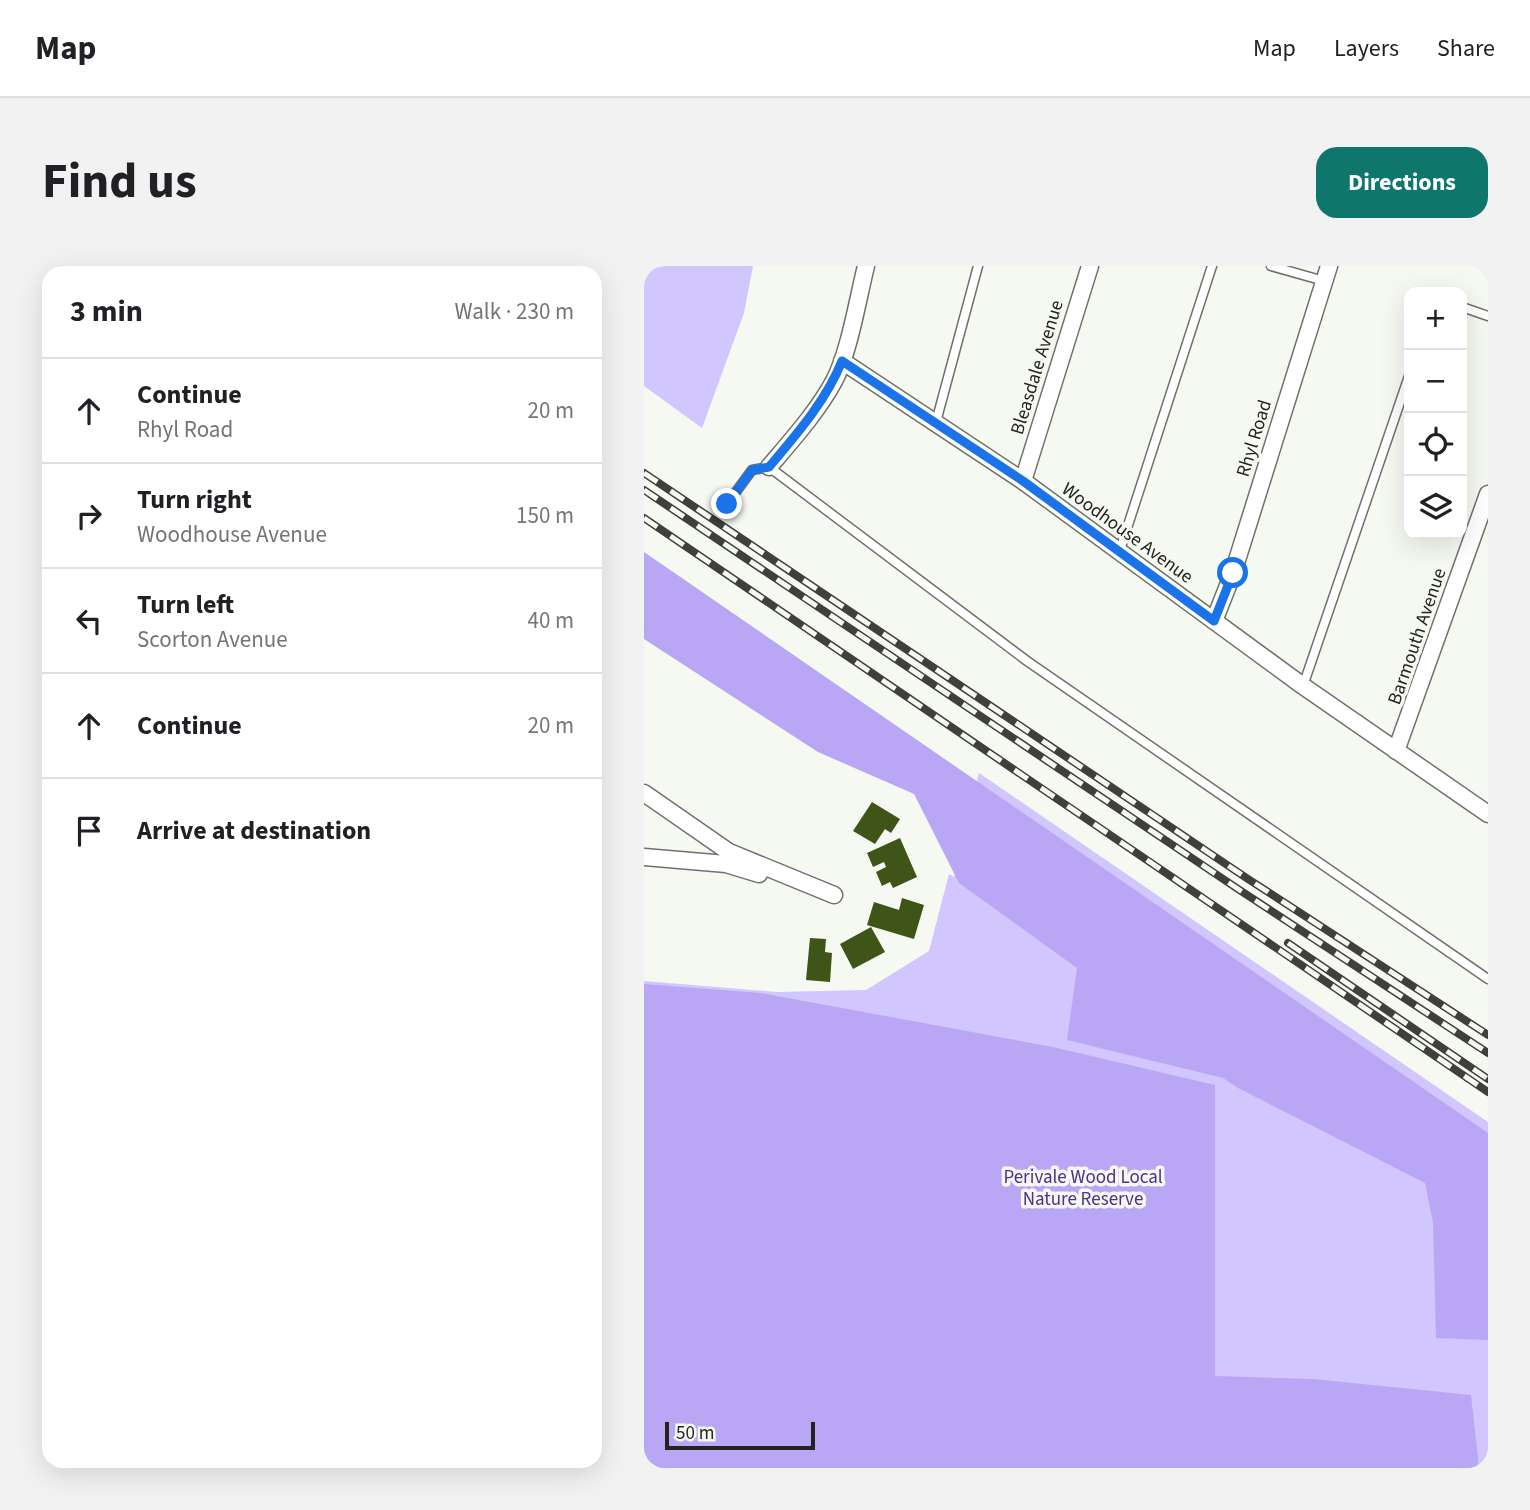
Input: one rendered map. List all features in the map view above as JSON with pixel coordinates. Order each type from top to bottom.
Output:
[{"type":"street","points":[[769,467],[834,381],[842,361],[866,266]]},
{"type":"street","name":"Bleasdale Avenue","points":[[1023,481],[1090,266]]},
{"type":"street","name":"Rhyl Road","points":[[1214,621],[1233,573],[1327,274]]},
{"type":"street","name":"Woodhouse Avenue","points":[[842,361],[1023,481],[1303,686],[1488,814]]},
{"type":"street","name":"Barmouth Avenue","points":[[1396,751],[1488,494]]},
{"type":"street","points":[[644,793],[729,852],[834,895],[726,864],[644,857]]},
{"type":"lane","points":[[936,422],[978,266]]},
{"type":"lane","points":[[1119,552],[1212,266]]},
{"type":"lane","points":[[1271,266],[1327,274]]},
{"type":"lane","points":[[1467,309],[1488,316]]},
{"type":"lane","points":[[1303,686],[1404,391]]},
{"type":"lane","points":[[727,504],[752,470],[769,467],[1027,662],[1488,979]]},
{"type":"green space","points":[[644,266],[753,266],[744,313],[702,428],[644,386]]},
{"type":"green space","points":[[644,552],[1488,1133],[1488,1340],[1436,1338],[1433,1223],[1425,1183],[1223,1078],[1067,1040],[1077,968],[959,883],[914,794],[818,752],[644,639]]},
{"type":"green space","name":"Perivale Wood Local Nature Reserve","points":[[979,773],[1488,1122],[1488,1468],[644,1468],[644,981],[777,992],[866,990],[929,951],[949,874],[954,877]]},
{"type":"green space","name":"Perivale Wood Local Nature Reserve","points":[[644,984],[761,993],[1053,1047],[1215,1085],[1215,1376],[1313,1379],[1471,1395],[1479,1468],[644,1468]]},
{"type":"building","points":[[872,802],[900,819],[891,833],[885,829],[875,844],[853,831]]},
{"type":"building","points":[[900,838],[917,877],[893,888],[890,882],[882,886],[876,872],[886,867],[884,862],[873,867],[867,853]]},
{"type":"building","points":[[902,898],[924,905],[914,939],[867,925],[874,902],[899,910]]},
{"type":"building","points":[[871,927],[885,952],[853,969],[840,944]]},
{"type":"building","points":[[810,938],[826,939],[825,952],[832,953],[830,982],[806,980]]},
{"type":"railway","points":[[644,473],[1248,879],[1488,1035]]},
{"type":"railway","points":[[644,490],[1241,891],[1488,1053]]},
{"type":"railway","points":[[644,518],[1488,1092]]},
{"type":"railway","points":[[1288,943],[1488,1079]]},
{"type":"route","points":[[727,504],[752,470],[769,467],[795,435],[834,381],[842,361],[1023,481],[1214,621],[1233,573]]}]
